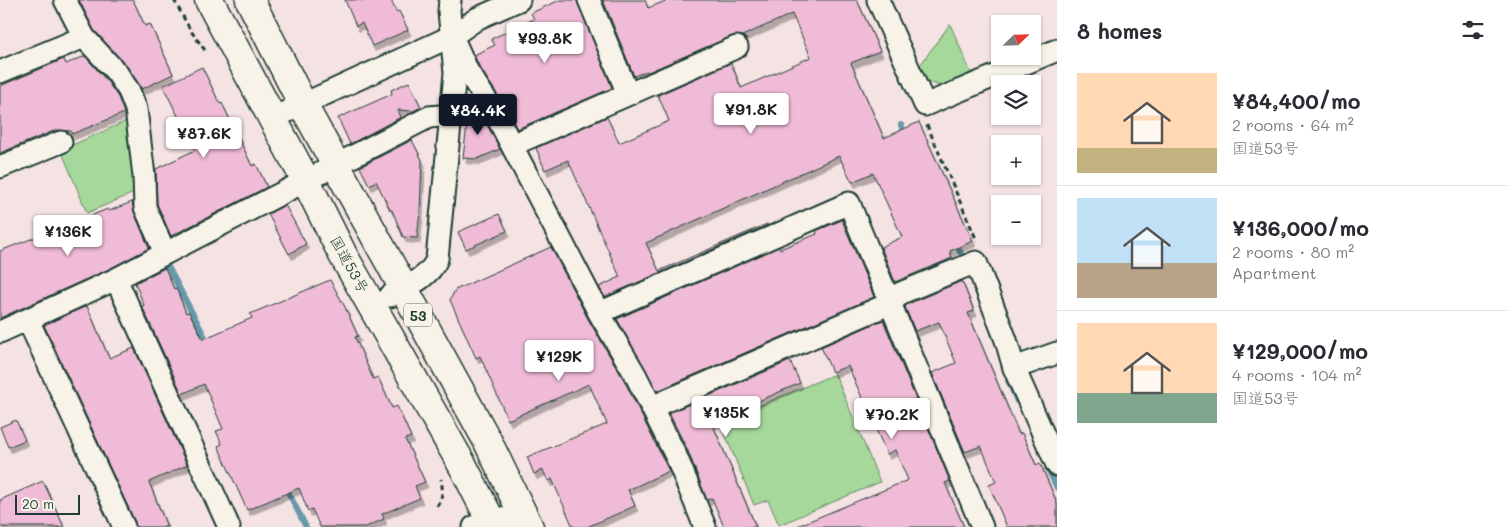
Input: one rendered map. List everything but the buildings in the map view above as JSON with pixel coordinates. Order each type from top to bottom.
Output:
[{"type":"highway","name":"国道53号","points":[[209,0],[289,111],[322,172],[343,255],[464,468],[486,524]]},
{"type":"highway","name":"53","points":[[235,0],[289,111]]},
{"type":"highway","name":"国道53号","points":[[250,0],[289,111]]},
{"type":"highway","name":"53","points":[[322,172],[487,440],[529,526]]},
{"type":"highway","name":"53","points":[[397,292],[494,493],[496,506],[486,524]]},
{"type":"street","points":[[65,0],[84,37],[117,73],[130,91],[136,109],[144,176],[145,207],[165,253]]},
{"type":"street","points":[[397,292],[428,274],[437,259],[455,72],[449,11],[450,0]]},
{"type":"street","points":[[289,111],[452,36],[478,18],[519,0]]},
{"type":"street","points":[[589,0],[628,94]]},
{"type":"street","points":[[878,0],[924,105],[1057,50]]},
{"type":"street","points":[[452,36],[468,72],[496,115],[599,313],[635,374],[676,456],[705,527]]},
{"type":"street","points":[[0,72],[84,37]]},
{"type":"street","points":[[512,145],[737,46]]},
{"type":"street","points":[[0,332],[116,279],[429,116],[451,115]]},
{"type":"street","points":[[0,168],[61,142]]},
{"type":"street","points":[[599,313],[849,203],[982,527]]},
{"type":"street","points":[[652,407],[891,303],[901,293],[970,264],[1006,340],[1014,368],[1057,465]]},
{"type":"street","points":[[116,279],[229,527]]},
{"type":"street","points":[[28,320],[124,527]]},
{"type":"street","points":[[1014,368],[1057,353]]},
{"type":"street","points":[[486,524],[511,518],[529,526]]},
{"type":"path","points":[[924,105],[925,120],[978,240],[970,264]]},
{"type":"green space","points":[[950,24],[971,73],[941,86],[924,81],[918,68]]},
{"type":"green space","points":[[131,119],[136,192],[87,213],[61,150]]},
{"type":"green space","points":[[835,374],[880,482],[779,525],[768,500],[754,505],[720,422]]},
{"type":"waterway","points":[[901,125],[906,136]]},
{"type":"waterway","points":[[955,240],[965,263]]},
{"type":"waterway","points":[[166,263],[209,345]]},
{"type":"waterway","points":[[1008,380],[1017,401]]},
{"type":"waterway","points":[[1047,467],[1057,488]]},
{"type":"waterway","points":[[285,486],[306,527]]}]
